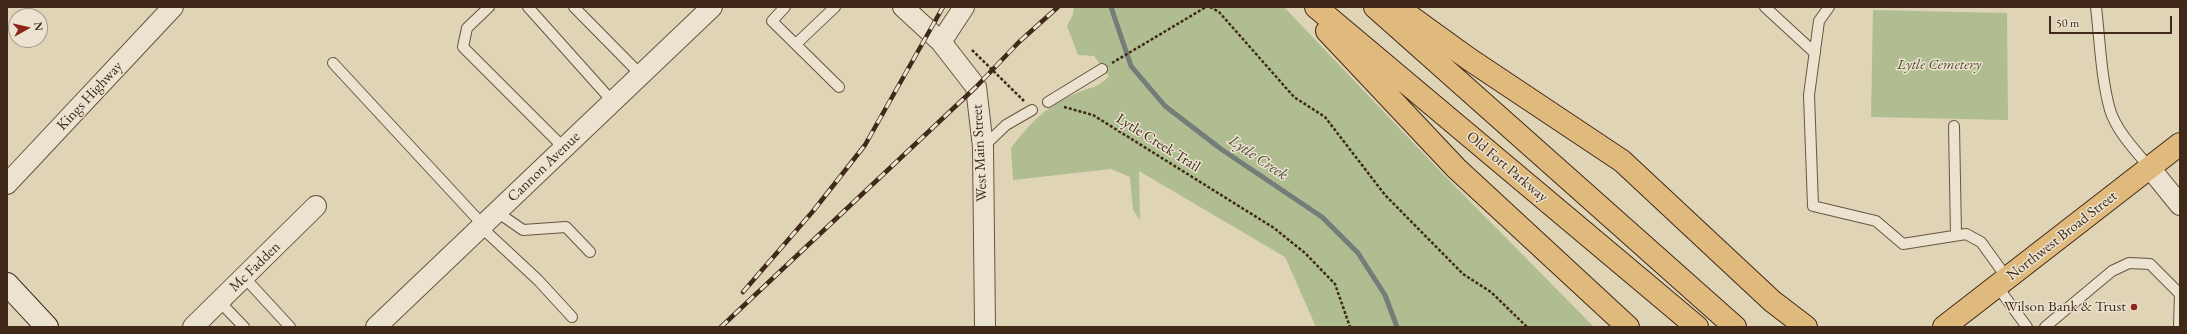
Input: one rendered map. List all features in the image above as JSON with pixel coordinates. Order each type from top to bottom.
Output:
[{"type":"main road","points":[[1304,7],[1456,168],[1628,327]]},
{"type":"main road","name":"Old Fort Parkway","points":[[1316,7],[1691,322]]},
{"type":"main road","name":"Old Fort Parkway","points":[[1375,7],[1735,327]]},
{"type":"main road","points":[[1397,7],[1469,59],[1622,161],[1772,301],[1806,327]]},
{"type":"main road","name":"Northwest Broad Street","points":[[1944,327],[2180,144]]},
{"type":"main road","points":[[1772,301],[1785,327]]},
{"type":"street","name":"Kings Highway","points":[[7,184],[172,7]]},
{"type":"street","name":"Cannon Avenue","points":[[376,327],[712,7]]},
{"type":"street","name":"West Main Street","points":[[903,7],[941,42],[976,87],[983,146],[985,327]]},
{"type":"street","points":[[941,42],[964,7]]},
{"type":"street","points":[[2150,168],[2180,205]]},
{"type":"street","name":"Mc Fadden","points":[[193,327],[316,206]]},
{"type":"street","points":[[7,284],[47,327]]},
{"type":"lane","points":[[489,7],[467,28],[462,47],[564,148]]},
{"type":"lane","points":[[528,7],[613,102]]},
{"type":"lane","points":[[574,7],[641,75]]},
{"type":"lane","points":[[785,7],[772,21],[839,87]]},
{"type":"lane","points":[[796,44],[835,7]]},
{"type":"lane","points":[[1765,7],[1815,53]]},
{"type":"lane","points":[[1829,7],[1819,21],[1809,95],[1813,206],[1876,221],[1903,244],[1966,234],[1982,242],[2027,327]]},
{"type":"lane","points":[[2096,7],[2101,54],[2110,111],[2126,139],[2150,168]]},
{"type":"lane","points":[[333,63],[487,221],[572,317]]},
{"type":"lane","points":[[1048,102],[1102,69]]},
{"type":"lane","points":[[983,146],[1006,125],[1032,110]]},
{"type":"lane","points":[[1954,126],[1956,235]]},
{"type":"lane","points":[[487,221],[523,230],[566,227],[590,252]]},
{"type":"lane","points":[[2045,327],[2112,270],[2129,263],[2150,264],[2180,293],[2179,327]]},
{"type":"lane","points":[[244,277],[290,327]]},
{"type":"lane","points":[[219,301],[244,327]]},
{"type":"path","points":[[1102,69],[1206,7]]},
{"type":"path","points":[[1210,7],[1219,12],[1294,97],[1325,117],[1385,195],[1463,274],[1490,292],[1527,327]]},
{"type":"path","points":[[966,45],[1032,110]]},
{"type":"path","name":"Lytle Creek Trail","points":[[1048,102],[1093,115],[1274,228],[1305,253],[1335,284],[1350,327]]},
{"type":"green space","points":[[1074,7],[1284,7],[1442,173],[1594,327],[1316,327],[1285,257],[1139,171],[1140,220],[1133,210],[1130,177],[1111,169],[1013,180],[1011,148],[1033,122],[1056,104],[1077,93],[1098,85],[1109,76],[1094,56],[1078,55],[1067,26],[1073,14]]},
{"type":"green space","name":"Lytle Cemetery","points":[[1873,10],[2007,13],[2008,120],[1871,117]]},
{"type":"waterway","name":"Lytle Creek","points":[[1111,7],[1131,66],[1165,106],[1221,149],[1322,217],[1358,253],[1385,295],[1397,327]]},
{"type":"railway","points":[[743,292],[814,210],[865,145],[943,7]]},
{"type":"railway","points":[[721,327],[976,87],[1019,42],[1058,7]]},
{"type":"place","name":"Wilson Bank & Trust","points":[[2134,307]]}]
